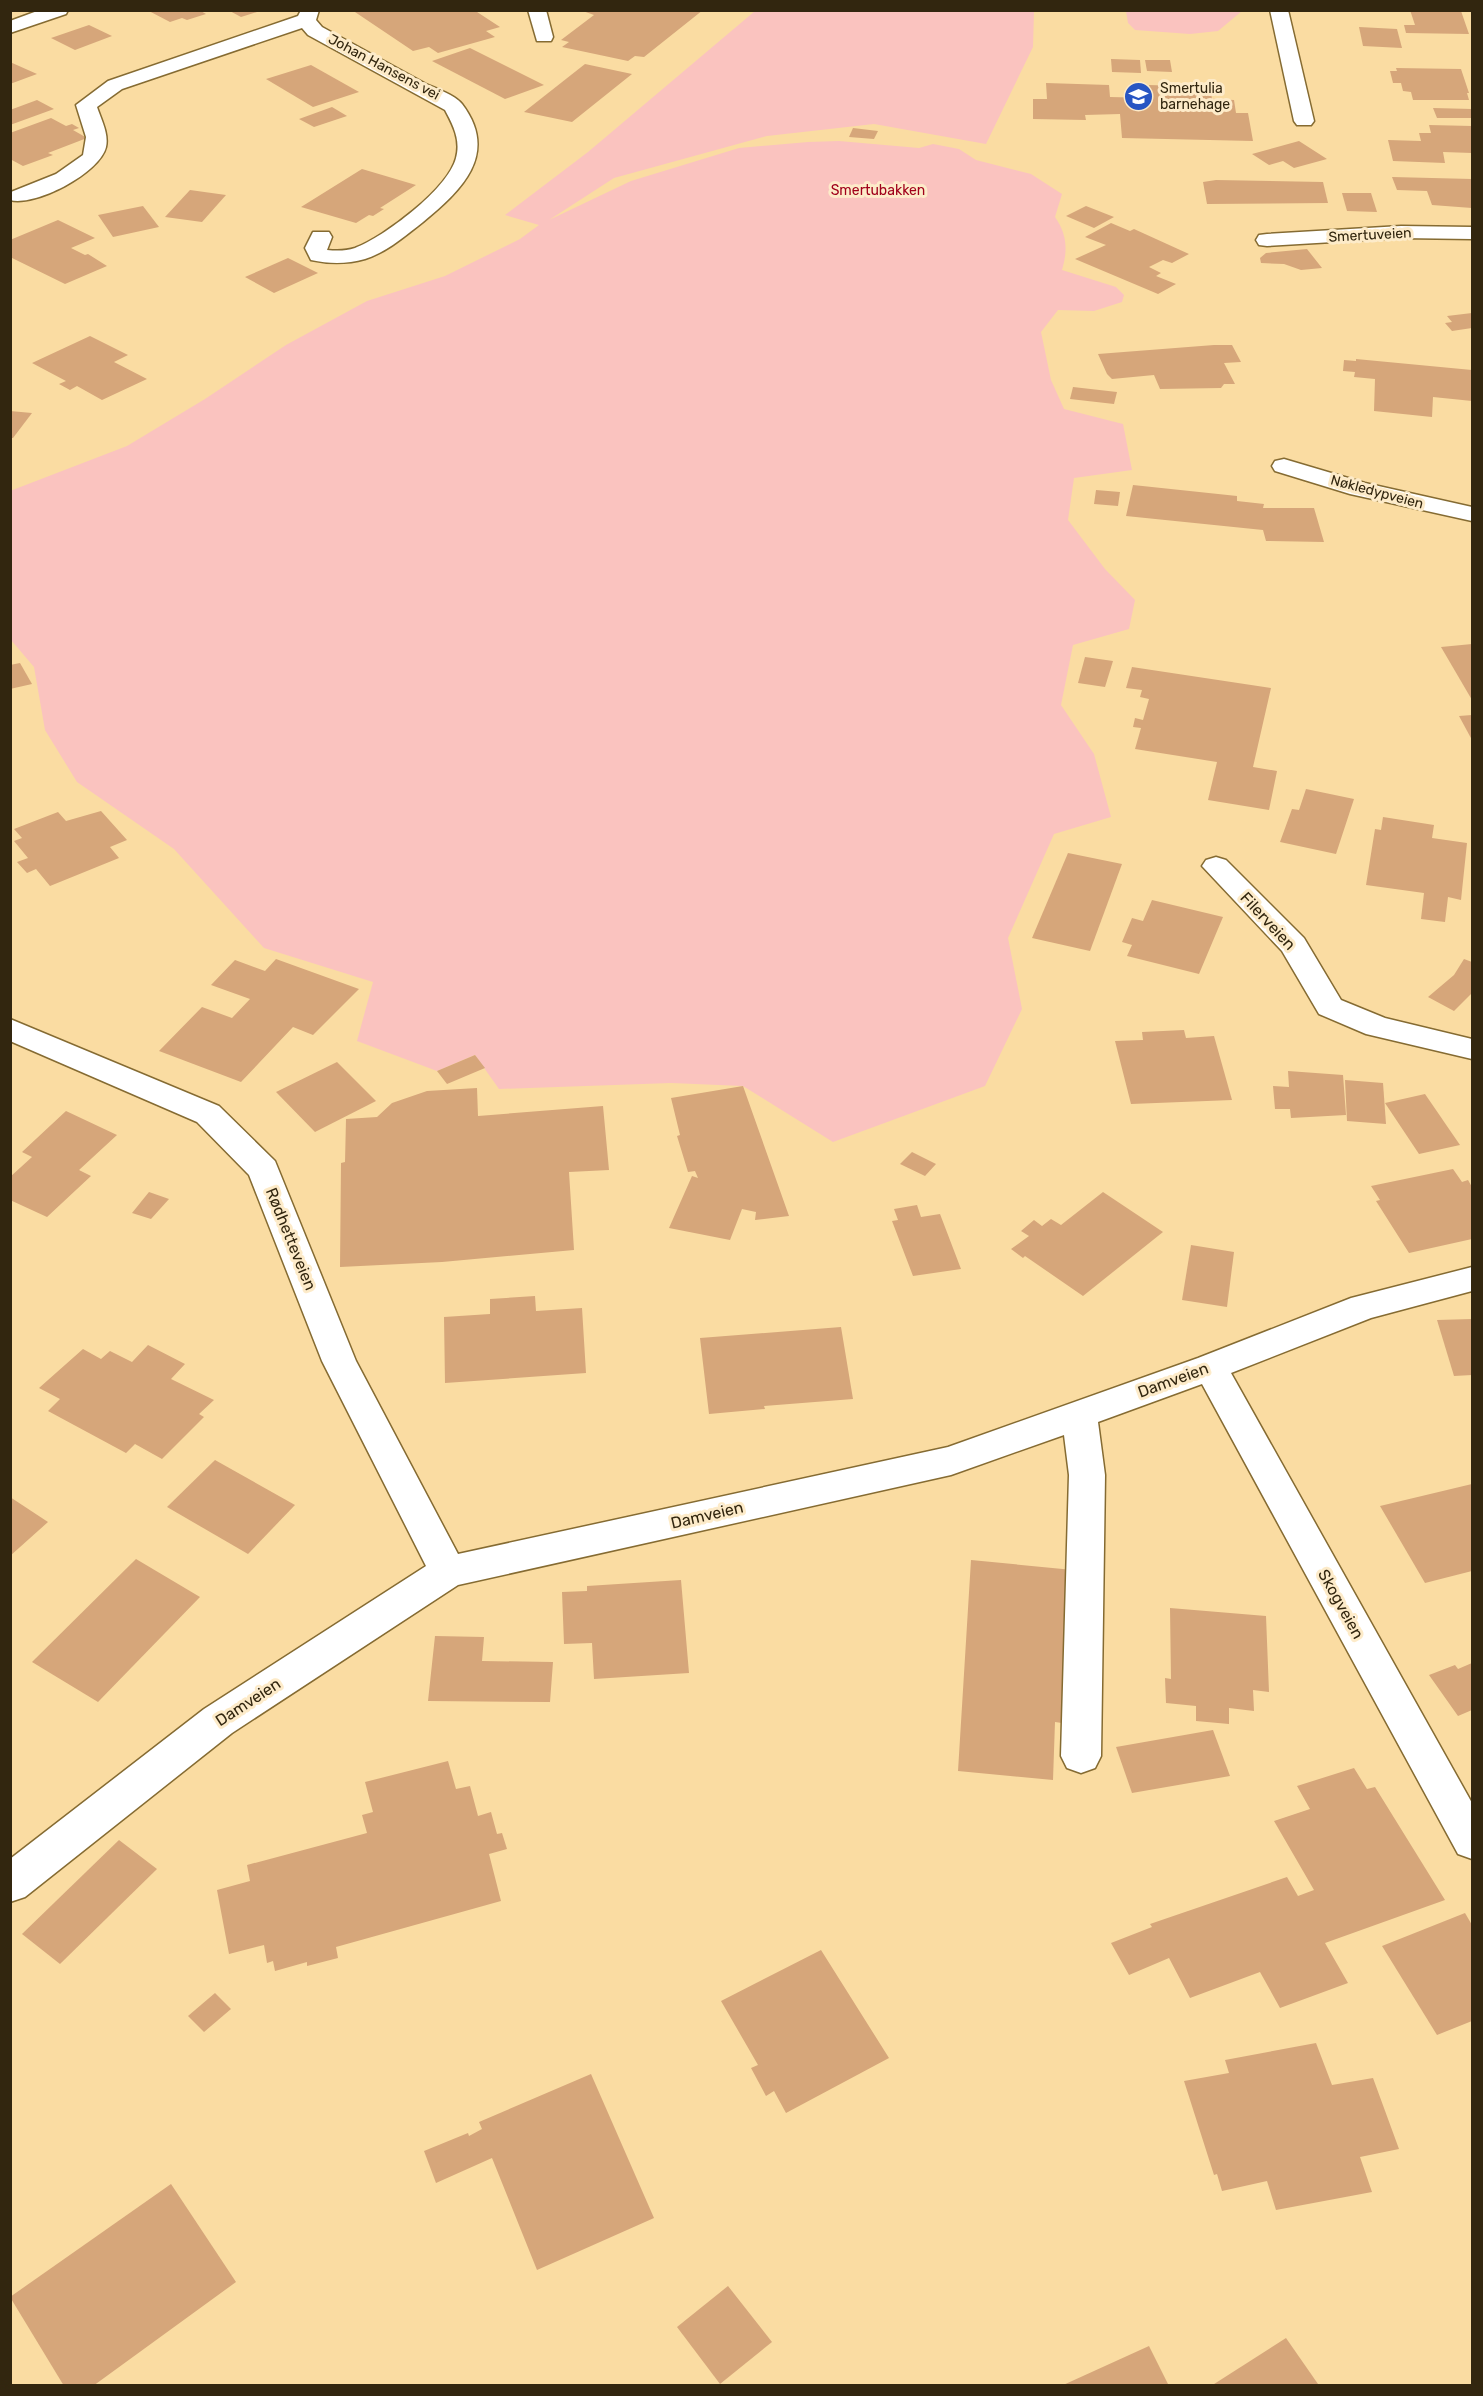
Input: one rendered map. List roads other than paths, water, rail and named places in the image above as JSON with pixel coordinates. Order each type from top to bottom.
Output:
[{"type":"street","points":[[10,27],[59,10]]},
{"type":"street","points":[[537,10],[544,37]]},
{"type":"street","points":[[1279,10],[1304,121]]},
{"type":"street","name":"Johan Hansens vei","points":[[18,196],[64,178],[86,165],[96,148],[96,134],[86,105],[96,96],[115,85],[308,15],[315,31],[446,100],[453,106],[464,125],[468,143],[458,180],[448,191],[390,238],[365,253],[346,258],[319,255],[316,248],[321,237]]},
{"type":"street","name":"Smertuveien","points":[[1267,240],[1401,232],[1473,232]]},
{"type":"street","name":"Nøkledypveien","points":[[1284,466],[1359,489],[1473,514]]},
{"type":"street","name":"Filerveien","points":[[1216,866],[1293,945],[1330,1007],[1377,1027],[1473,1049]]},
{"type":"street","name":"Rødhetteveien","points":[[10,1029],[208,1114],[263,1169],[339,1361],[448,1572]]},
{"type":"street","name":"Damveien","points":[[10,1884],[218,1721],[448,1572],[951,1461],[1210,1367],[1363,1307],[1473,1279]]},
{"type":"street","name":"Skogveien","points":[[1210,1367],[1473,1841]]},
{"type":"street","points":[[1079,1414],[1087,1475],[1081,1756]]},
{"type":"place","name":"Smertulia barnehage","points":[[1139,96]]},
{"type":"park label","name":"Smertubakken","points":[[878,190]]}]
